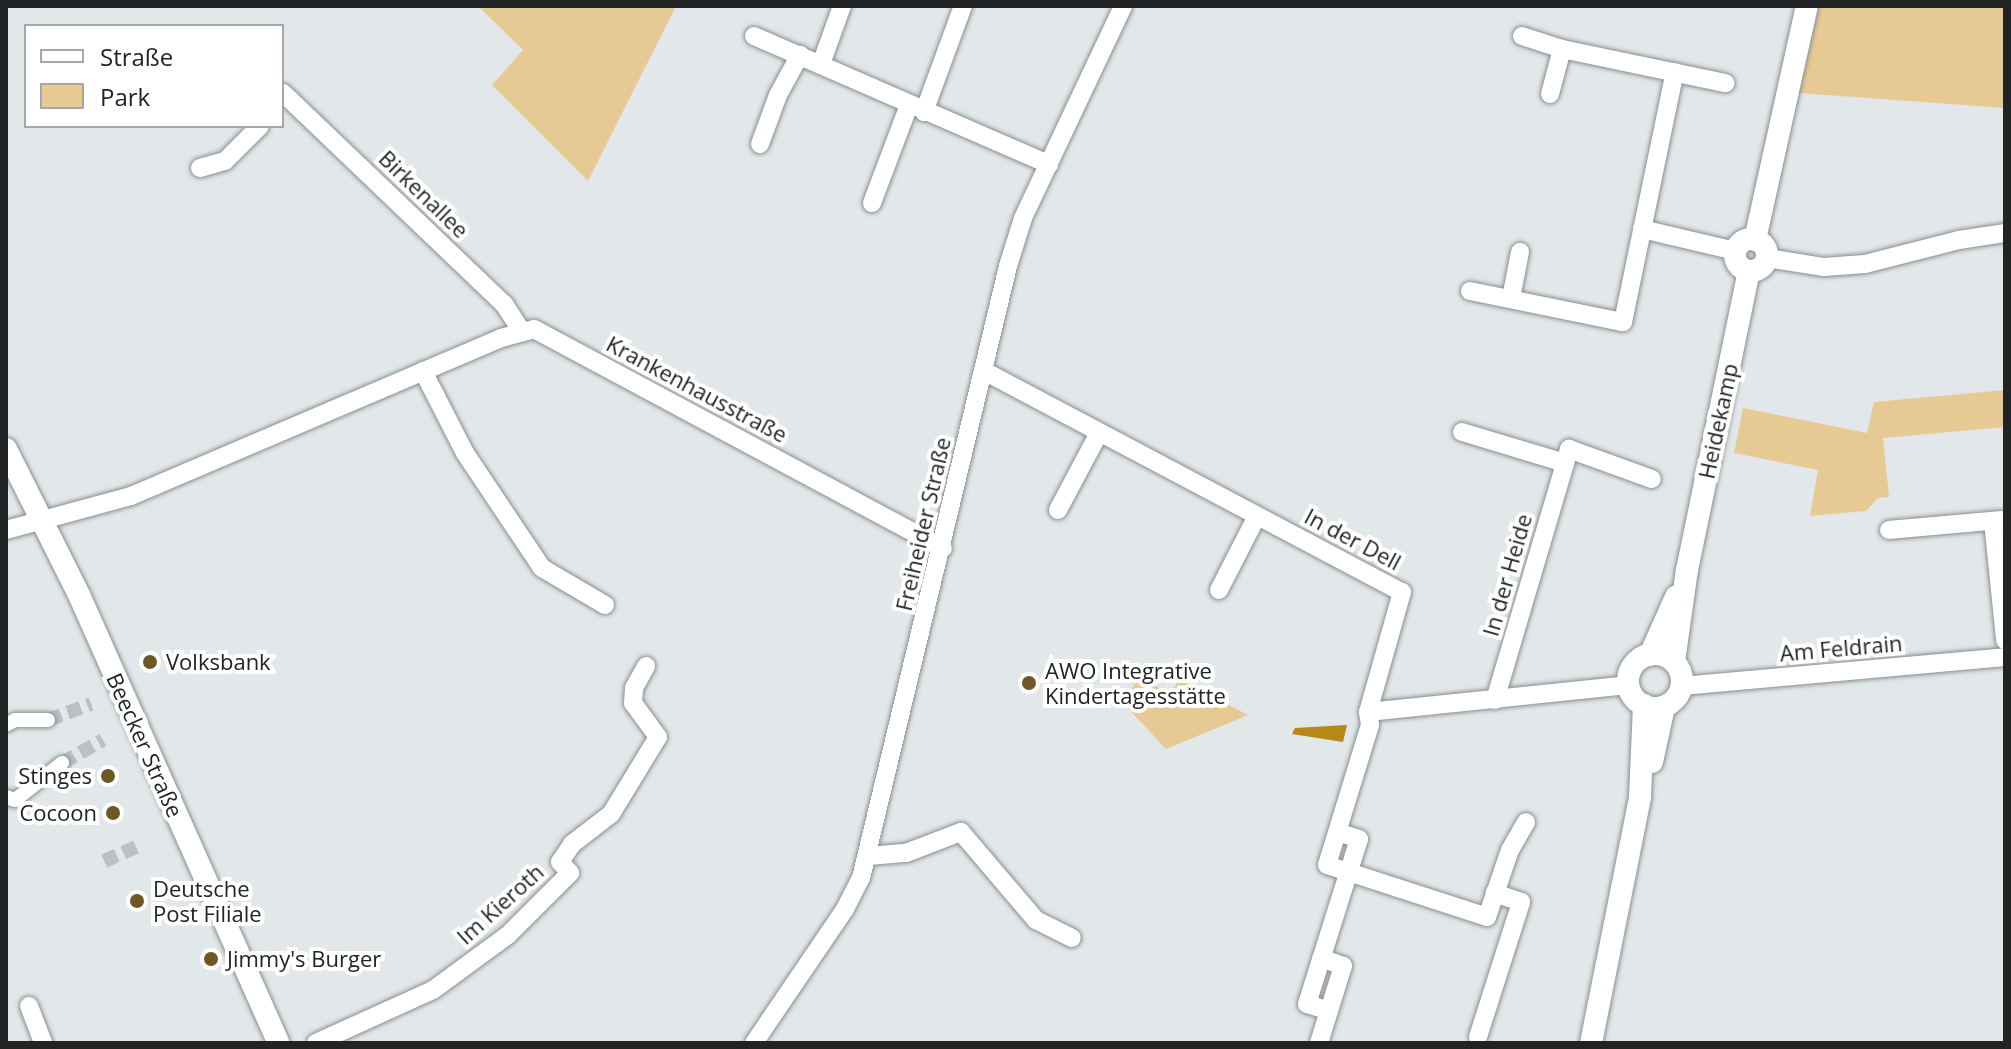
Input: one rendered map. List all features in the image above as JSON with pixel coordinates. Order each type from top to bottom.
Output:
[{"type":"street","points":[[821,64],[842,6]]},
{"type":"street","points":[[872,203],[963,6]]},
{"type":"street","name":"Freiheider Straße","points":[[754,1043],[845,909],[869,856],[1008,266],[1023,218],[1123,6]]},
{"type":"street","name":"Heidekamp","points":[[1682,686],[1682,677],[1674,662],[1687,570],[1807,6]]},
{"type":"street","points":[[754,36],[876,86],[883,95],[1049,164]]},
{"type":"street","points":[[1522,36],[1562,49],[1725,83]]},
{"type":"street","points":[[1550,94],[1562,49]]},
{"type":"street","points":[[760,144],[778,95],[800,55]]},
{"type":"street","points":[[1470,291],[1623,322],[1675,72]]},
{"type":"street","name":"Birkenallee","points":[[285,99],[504,304],[521,330]]},
{"type":"street","points":[[200,168],[225,161],[258,128]]},
{"type":"street","points":[[1642,229],[1752,255],[1824,267],[1865,264],[1959,240],[2005,233]]},
{"type":"street","points":[[1511,298],[1520,252]]},
{"type":"street","name":"Krankenhausstraße","points":[[521,330],[534,329],[943,548]]},
{"type":"street","points":[[6,530],[131,496],[521,330]]},
{"type":"street","points":[[423,371],[465,453],[542,568],[605,605]]},
{"type":"street","name":"In der Dell","points":[[984,371],[1402,592],[1368,712]]},
{"type":"street","points":[[1462,432],[1565,463],[1569,449],[1652,479]]},
{"type":"street","points":[[1058,510],[1099,433]]},
{"type":"street","name":"Beecker Straße","points":[[6,449],[44,520],[279,1043]]},
{"type":"street","name":"In der Heide","points":[[1495,700],[1565,463]]},
{"type":"street","points":[[1219,590],[1257,516]]},
{"type":"street","points":[[1889,530],[1999,520],[2005,640]]},
{"type":"street","name":"Heidekamp","points":[[1628,685],[1632,668],[1650,655],[1687,570]]},
{"type":"street","points":[[1650,655],[1659,654],[1674,662]]},
{"type":"street","name":"Am Feldrain","points":[[1682,686],[2005,657]]},
{"type":"street","name":"Im Kieroth","points":[[316,1043],[433,990],[508,935],[570,873],[560,862],[572,844],[611,814],[658,737],[633,703],[634,688],[646,666]]},
{"type":"street","points":[[1513,928],[1327,865],[1370,725],[1368,712],[1628,685],[1635,698],[1654,706],[1675,699],[1682,686]]},
{"type":"street","points":[[1591,1043],[1640,797],[1654,706]]},
{"type":"street","points":[[6,725],[15,720],[48,720]]},
{"type":"street","points":[[6,797],[15,800],[62,763]]},
{"type":"street","points":[[1487,917],[1510,850],[1526,822]]},
{"type":"street","points":[[869,856],[906,853],[961,832],[1036,920],[1072,938]]},
{"type":"street","points":[[1319,1043],[1329,1011],[1307,1004],[1348,873]]},
{"type":"street","points":[[1478,1037],[1521,902],[1495,893]]},
{"type":"street","points":[[29,1006],[43,1043]]},
{"type":"green space","points":[[478,6],[676,6],[588,181],[492,85],[523,50]]},
{"type":"green space","points":[[1819,6],[2005,6],[2005,108],[1799,93]]},
{"type":"green space","points":[[2005,390],[2005,427],[1883,438],[1889,497],[1878,498],[1866,511],[1810,516],[1818,470],[1734,453],[1743,408],[1867,433],[1874,402]]},
{"type":"green space","points":[[1145,663],[1161,670],[1154,685],[1171,694],[1179,679],[1248,715],[1166,749],[1124,704]]},
{"type":"shaded area","points":[[1347,725],[1343,742],[1292,734],[1295,728]]},
{"type":"tunnel","points":[[48,720],[91,704]]},
{"type":"tunnel","points":[[62,763],[103,740]]},
{"type":"tunnel","points":[[104,861],[141,845]]},
{"type":"place","name":"Volksbank","points":[[150,662]]},
{"type":"place","name":"AWO Integrative Kindertagesstätte","points":[[1029,683]]},
{"type":"place","name":"Stinges","points":[[108,776]]},
{"type":"place","name":"Cocoon","points":[[113,813]]},
{"type":"place","name":"Deutsche Post Filiale","points":[[137,901]]},
{"type":"place","name":"Jimmy's Burger","points":[[211,959]]}]
